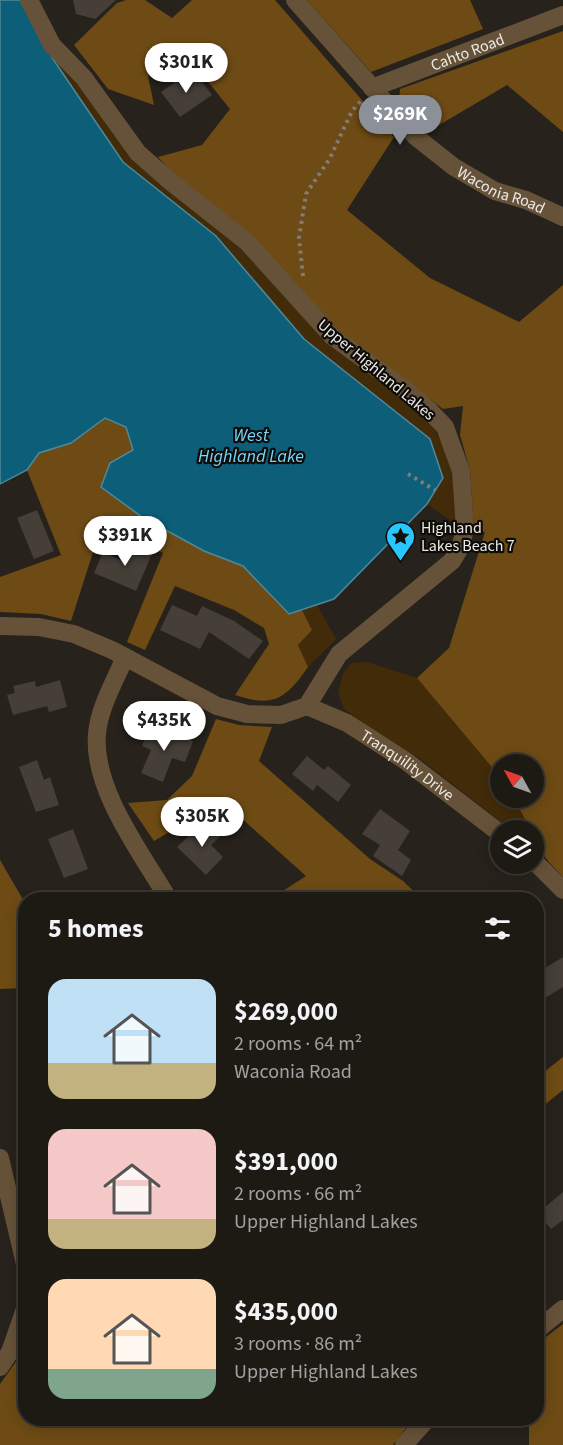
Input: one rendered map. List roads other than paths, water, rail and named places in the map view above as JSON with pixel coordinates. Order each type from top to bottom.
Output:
[{"type":"street","name":"Upper Highland Lakes","points":[[29,0],[52,45],[84,78],[138,153],[247,242],[332,336],[406,390],[445,428],[461,471],[465,528],[461,546],[452,561],[339,654],[307,706]]},
{"type":"street","name":"Waconia Road","points":[[295,0],[416,136],[454,166],[495,191],[526,200],[563,217]]},
{"type":"street","name":"Cahto Road","points":[[372,88],[563,15]]},
{"type":"street","points":[[0,626],[39,627],[74,634],[125,657],[217,706],[247,714],[282,715],[307,706]]},
{"type":"street","points":[[125,657],[104,708],[97,734],[98,761],[107,794],[165,892]]},
{"type":"street","name":"Tranquility Drive","points":[[307,706],[347,723],[396,755],[490,826]]},
{"type":"street","points":[[544,871],[563,890]]},
{"type":"street","points":[[0,1158],[18,1234]]},
{"type":"street","points":[[544,1324],[563,1309]]},
{"type":"street","points":[[0,1367],[10,1352],[18,1329]]},
{"type":"street","points":[[404,1445],[421,1426]]},
{"type":"water","name":"West Highland Lake","points":[[0,0],[22,0],[53,59],[123,162],[216,236],[304,339],[430,439],[443,478],[427,504],[334,599],[289,614],[243,566],[204,551],[142,517],[101,487],[110,463],[133,450],[126,427],[105,418],[71,443],[39,453],[27,470],[0,484]]},
{"type":"place","name":"Highland Lakes Beach 7","points":[[400,562]]}]
